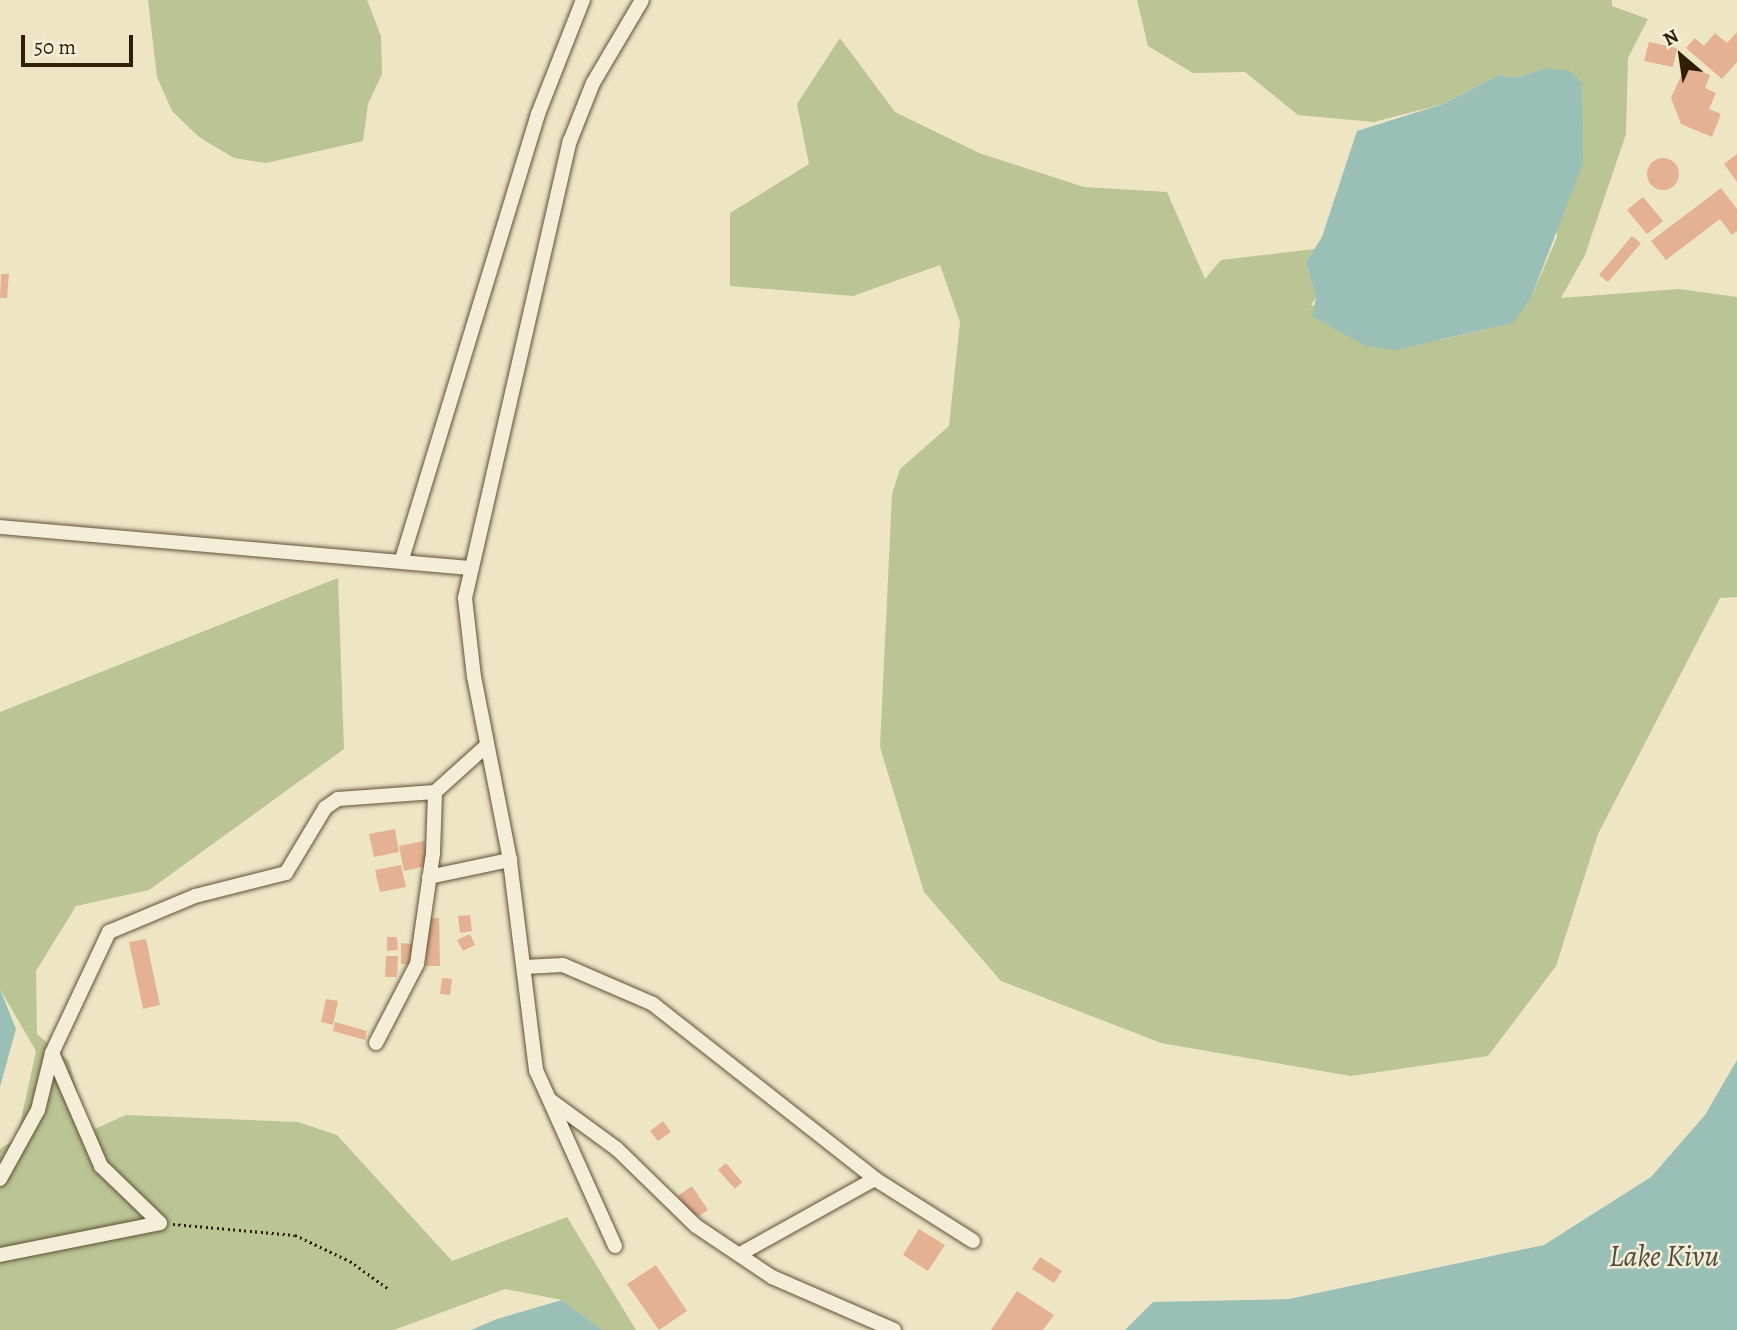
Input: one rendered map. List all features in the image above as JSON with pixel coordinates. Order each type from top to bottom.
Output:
[{"type":"street","points":[[402,559],[538,114],[583,0]]},
{"type":"street","points":[[615,1246],[592,1184],[544,1096],[510,860],[486,746],[465,598],[570,141],[593,83],[642,0]]},
{"type":"street","points":[[0,527],[402,559],[471,568]]},
{"type":"street","points":[[0,1179],[38,1110],[52,1053],[110,932],[195,896],[286,873],[325,808],[338,799],[435,792],[486,746]]},
{"type":"street","points":[[376,1043],[417,964],[429,877],[435,792]]},
{"type":"street","points":[[429,877],[510,860]]},
{"type":"street","points":[[524,967],[563,965],[653,1004],[875,1179],[973,1241]]},
{"type":"street","points":[[52,1053],[101,1166],[160,1223]]},
{"type":"street","points":[[544,1096],[617,1149],[696,1226],[830,1307],[894,1330]]},
{"type":"street","points":[[740,1254],[875,1179]]},
{"type":"street","points":[[0,1255],[160,1223]]},
{"type":"path","points":[[160,1223],[295,1236],[350,1261],[390,1290]]},
{"type":"green space","points":[[148,0],[367,0],[381,36],[382,74],[368,104],[363,141],[266,163],[234,158],[199,137],[172,111],[157,77]]},
{"type":"green space","points":[[1137,0],[1612,0],[1612,6],[1648,19],[1628,58],[1626,134],[1585,255],[1561,298],[1679,289],[1737,297],[1737,597],[1720,598],[1598,834],[1556,966],[1488,1056],[1351,1076],[1161,1043],[1001,981],[924,892],[880,747],[892,494],[900,469],[949,426],[960,322],[940,265],[853,296],[730,286],[730,213],[809,164],[797,104],[840,38],[895,112],[979,153],[1084,187],[1167,192],[1205,279],[1221,260],[1314,249],[1306,262],[1316,298],[1311,305],[1441,340],[1512,323],[1531,298],[1557,237],[1547,68],[1515,78],[1499,75],[1443,104],[1374,122],[1298,115],[1245,72],[1193,73],[1148,46]]},
{"type":"green space","points":[[338,578],[344,749],[149,890],[76,906],[36,971],[37,1034],[69,1061],[88,1132],[126,1115],[298,1122],[337,1135],[452,1261],[567,1217],[636,1330],[602,1330],[562,1300],[505,1289],[394,1330],[0,1330],[0,1149],[17,1138],[36,1051],[0,989],[0,712]]},
{"type":"water","points":[[1547,68],[1570,71],[1582,83],[1583,163],[1531,298],[1513,323],[1396,350],[1366,346],[1312,316],[1316,298],[1306,262],[1322,237],[1357,131],[1443,104],[1499,75],[1515,78]]},
{"type":"water","points":[[0,989],[16,1029],[0,1087]]},
{"type":"water","name":"Lake Kivu","points":[[1737,1060],[1737,1330],[1125,1330],[1153,1302],[1289,1299],[1544,1245],[1651,1177],[1705,1115]]},
{"type":"water","points":[[562,1300],[602,1330],[471,1330],[497,1319]]},
{"type":"building","points":[[1737,32],[1737,62],[1722,79],[1686,48],[1695,38],[1704,46],[1715,33],[1727,43]]},
{"type":"building","points":[[1649,42],[1677,48],[1673,67],[1644,61]]},
{"type":"building","points":[[1686,65],[1710,75],[1705,88],[1716,93],[1709,109],[1721,114],[1712,137],[1681,124],[1671,98]]},
{"type":"building","points":[[1737,154],[1737,182],[1724,164]]},
{"type":"building","points":[[1663,158],[1674,163],[1679,174],[1674,185],[1663,190],[1652,185],[1647,174],[1652,163]]},
{"type":"building","points":[[1721,188],[1737,209],[1737,231],[1732,235],[1720,219],[1666,260],[1651,241]]},
{"type":"building","points":[[1643,197],[1663,221],[1647,234],[1627,210]]},
{"type":"building","points":[[1632,236],[1641,243],[1608,282],[1599,275]]},
{"type":"building","points":[[1,274],[9,274],[7,298],[0,298]]},
{"type":"building","points":[[395,829],[399,852],[374,857],[369,834]]},
{"type":"building","points":[[424,841],[430,865],[404,871],[399,846]]},
{"type":"building","points":[[401,865],[406,887],[380,892],[375,870]]},
{"type":"building","points":[[470,915],[472,931],[460,933],[458,916]]},
{"type":"building","points":[[439,918],[440,966],[426,966],[425,919]]},
{"type":"building","points":[[470,934],[475,945],[463,951],[457,940]]},
{"type":"building","points":[[387,937],[397,937],[398,950],[387,951]]},
{"type":"building","points":[[146,939],[160,1005],[143,1009],[129,942]]},
{"type":"building","points":[[401,943],[413,944],[412,965],[401,964]]},
{"type":"building","points":[[386,956],[398,956],[397,977],[385,977]]},
{"type":"building","points":[[442,978],[452,979],[450,995],[440,994]]},
{"type":"building","points":[[326,999],[338,1001],[333,1025],[321,1022]]},
{"type":"building","points":[[335,1022],[367,1031],[365,1040],[333,1031]]},
{"type":"building","points":[[663,1121],[671,1132],[658,1141],[650,1131]]},
{"type":"building","points":[[726,1163],[742,1182],[735,1189],[718,1170]]},
{"type":"building","points":[[692,1186],[708,1210],[694,1219],[678,1196]]},
{"type":"building","points":[[919,1229],[945,1245],[928,1271],[903,1255]]},
{"type":"building","points":[[1040,1257],[1062,1271],[1054,1283],[1032,1269]]},
{"type":"building","points":[[656,1265],[687,1311],[659,1330],[627,1284]]},
{"type":"building","points":[[1017,1291],[1054,1315],[1043,1330],[991,1330]]}]
